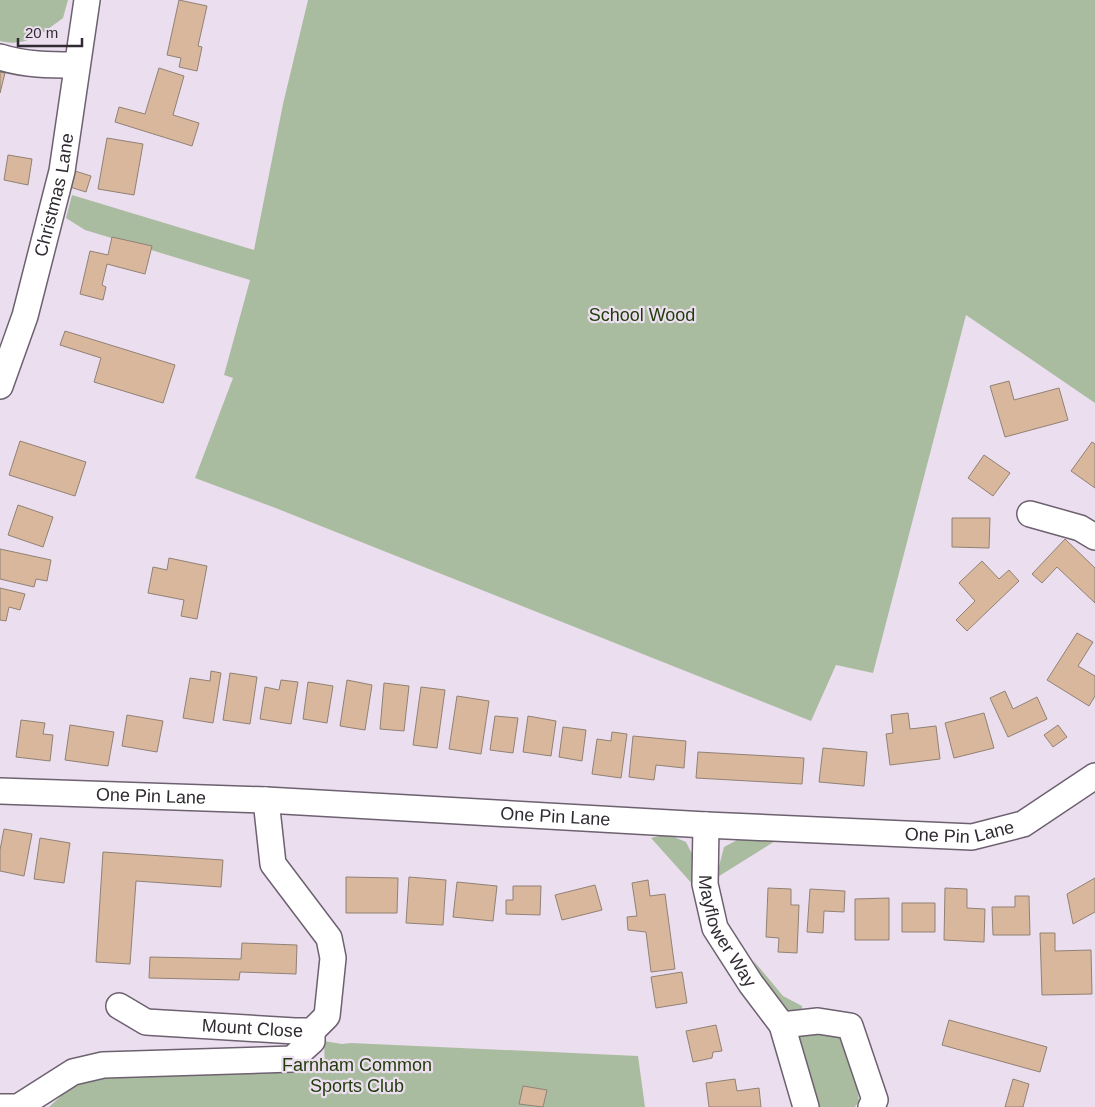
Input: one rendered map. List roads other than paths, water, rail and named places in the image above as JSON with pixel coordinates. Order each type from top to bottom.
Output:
[{"type":"street","name":"Christmas Lane","points":[[0,386],[25,316],[62,171],[87,0]]},
{"type":"street","points":[[0,57],[41,65],[76,65]]},
{"type":"street","points":[[1030,514],[1080,528],[1095,537]]},
{"type":"street","name":"One Pin Lane","points":[[0,791],[266,800],[706,825],[972,837],[1023,824],[1095,776]]},
{"type":"street","name":"Mount Close","points":[[119,1006],[146,1022],[294,1031],[312,1031],[327,1016],[334,958],[328,938],[273,864],[266,800]]},
{"type":"street","name":"Mayflower Way","points":[[706,825],[705,884],[716,928],[751,984],[782,1025],[806,1107]]},
{"type":"street","points":[[782,1025],[818,1021],[850,1026],[875,1100],[871,1107]]},
{"type":"street","points":[[0,1107],[18,1107],[73,1072],[103,1066],[292,1059],[312,1041],[312,1031]]},
{"type":"park label","name":"School Wood","points":[[642,315]]},
{"type":"park label","name":"Farnham Common Sports Club","points":[[357,1075]]}]
